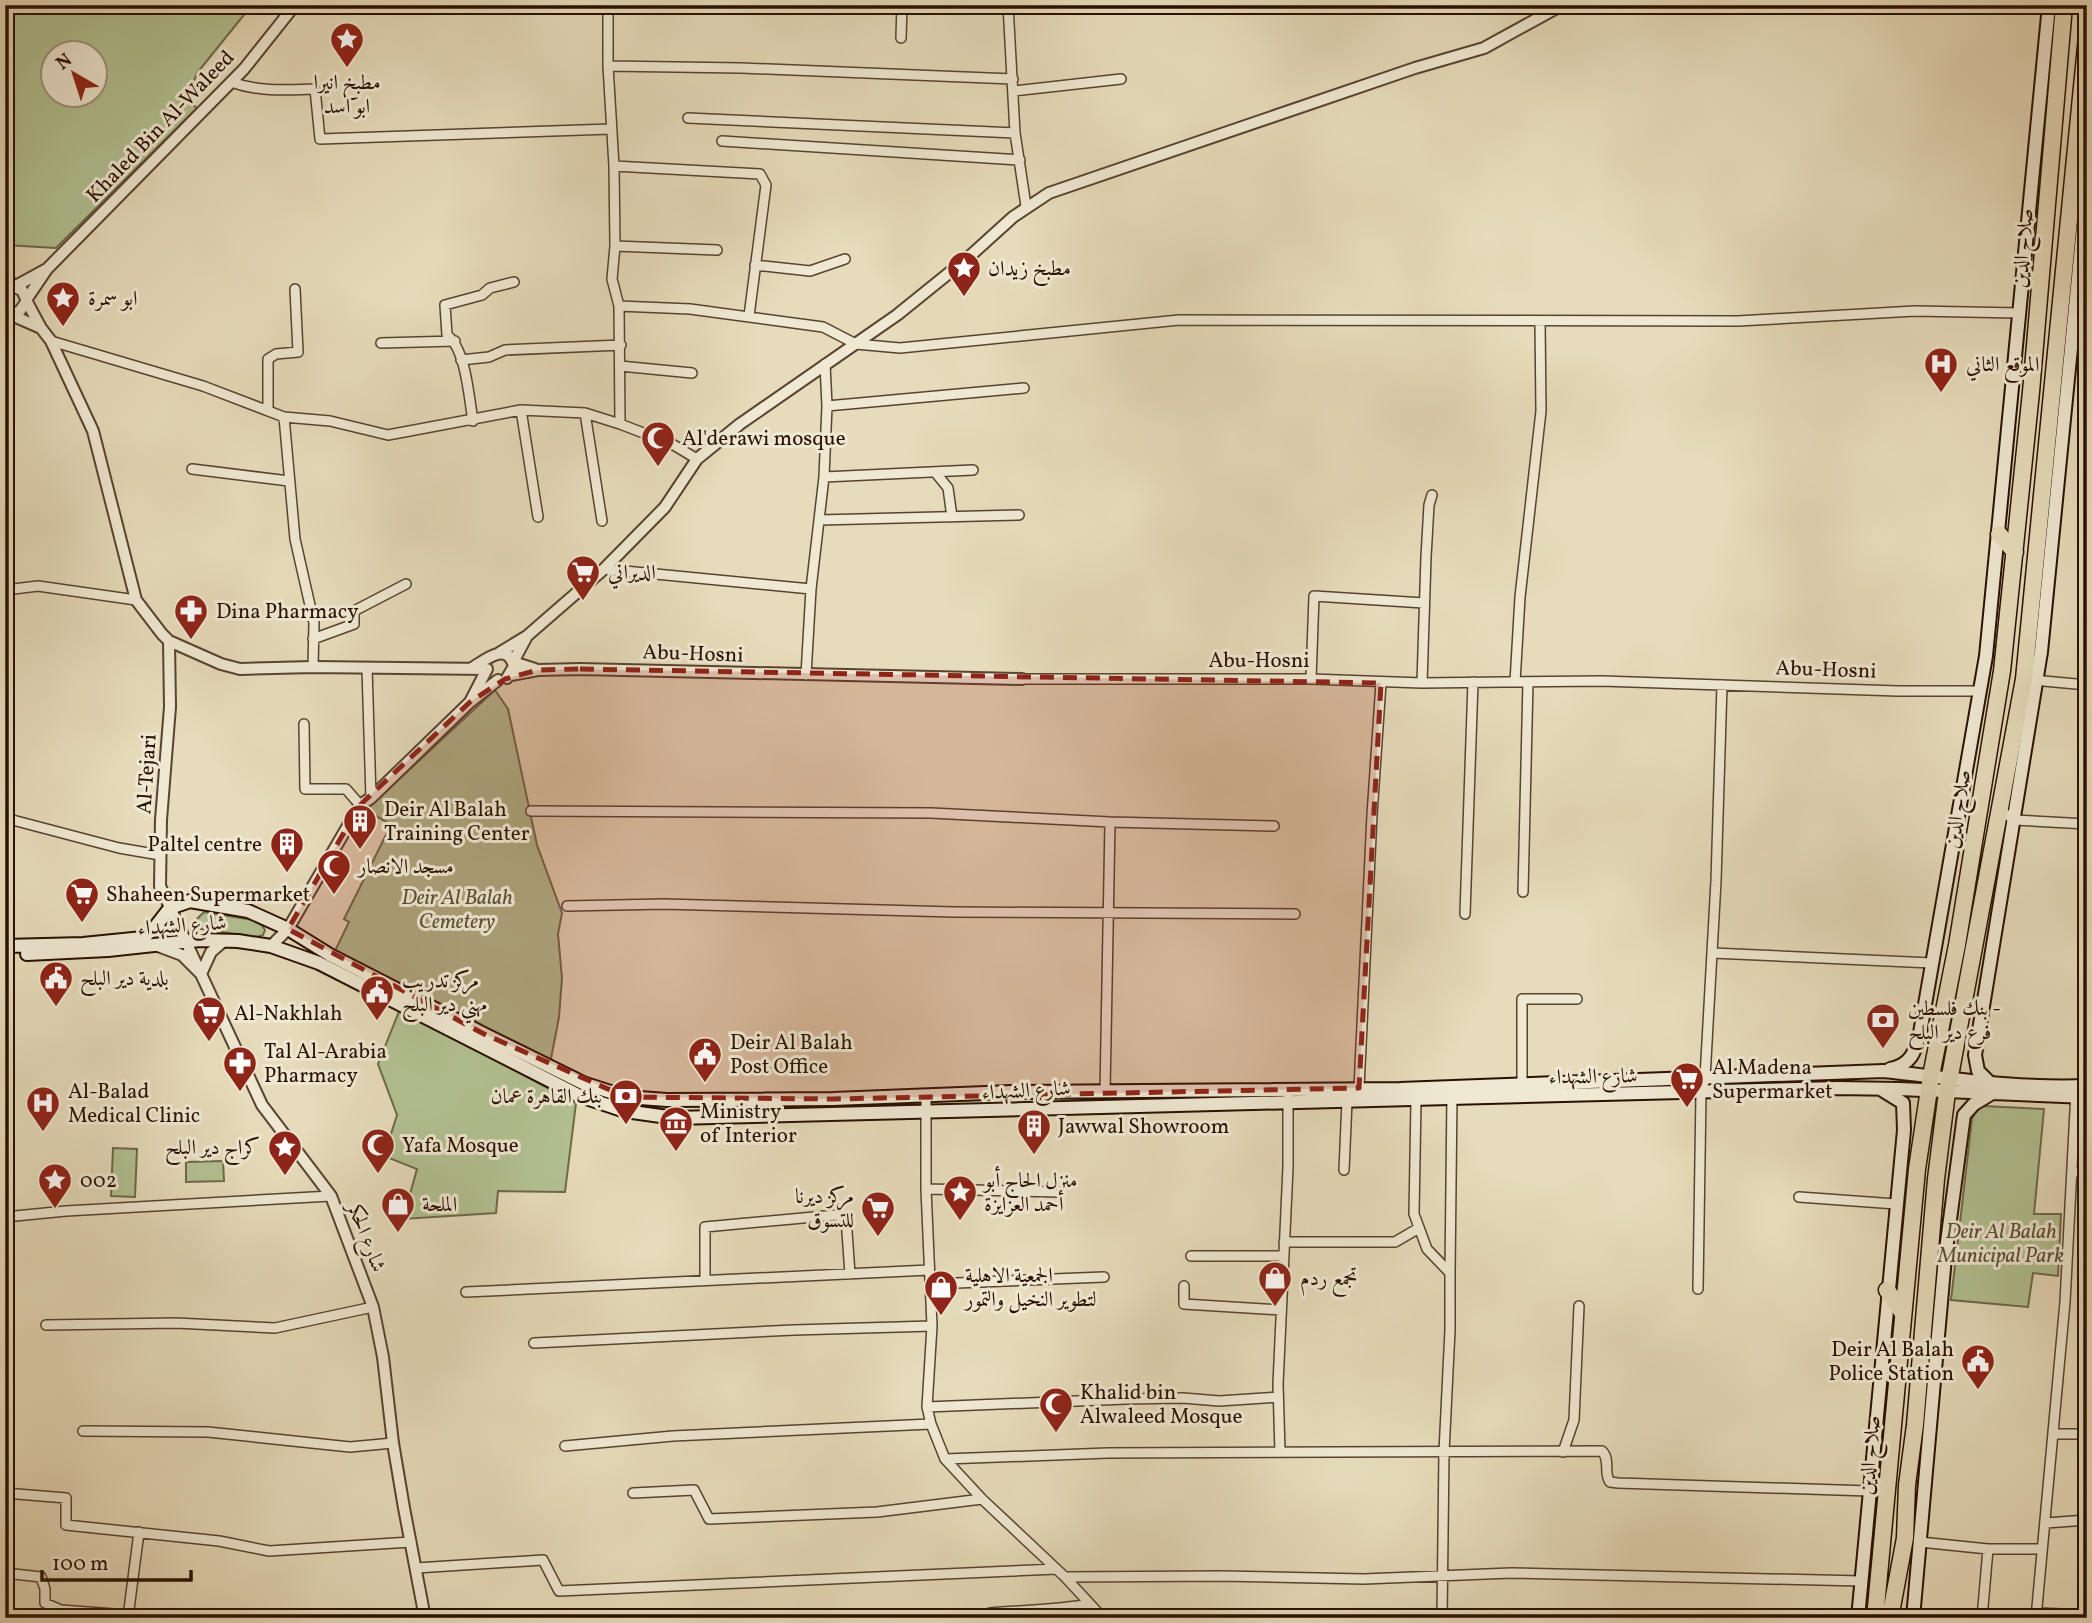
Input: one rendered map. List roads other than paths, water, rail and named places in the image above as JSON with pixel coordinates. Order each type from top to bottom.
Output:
[{"type":"highway","name":"صلاح الدين","points":[[1875,1618],[1917,1169],[2002,671],[2064,5]]},
{"type":"highway","name":"صلاح الدين","points":[[1890,1618],[1905,1538],[1907,1485],[1915,1425],[1936,1179],[1948,1085],[2008,816],[2031,680],[2081,156],[2087,36]]},
{"type":"highway","points":[[1999,534],[2015,552]]},
{"type":"highway","points":[[1887,1290],[1902,1312]]},
{"type":"main road","points":[[1883,1071],[1901,1067],[1914,1053],[1926,1009],[1980,691],[1999,534],[2049,5]]},
{"type":"main road","points":[[2031,680],[2081,307],[2087,186]]},
{"type":"main road","points":[[1991,1088],[1978,1071],[1975,1055],[1994,934],[2008,816]]},
{"type":"main road","name":"شارع الشهداء","points":[[5,946],[83,944],[143,938],[170,908],[197,900],[248,911],[288,929],[330,955],[496,1041],[583,1083],[626,1097],[667,1100],[1105,1092],[1288,1096],[1347,1101],[1416,1100],[1522,1084],[1883,1071],[1930,1083]]},
{"type":"main road","name":"شارع الشهداء","points":[[5,954],[72,952],[186,940],[225,940],[271,946],[319,963],[580,1096],[625,1111],[675,1118],[927,1113],[1288,1096],[1359,1088],[1452,1093],[1701,1093],[1879,1088],[1930,1083]]},
{"type":"main road","points":[[1930,1083],[2081,1092]]},
{"type":"main road","points":[[1857,1618],[1904,1107],[1900,1100],[1879,1088]]},
{"type":"main road","points":[[1913,1618],[1945,1257],[1964,1115],[1991,1088]]},
{"type":"street","name":"Khaled Bin Al-Waleed","points":[[47,269],[244,69],[295,5]]},
{"type":"street","points":[[608,5],[608,66],[614,166],[615,246],[612,279],[619,306],[620,424]]},
{"type":"street","points":[[901,38],[902,5]]},
{"type":"street","points":[[1008,5],[1015,133],[1026,206]]},
{"type":"street","points":[[271,946],[288,929],[360,805],[371,798],[470,702],[488,664],[499,653],[527,636],[604,569],[665,507],[697,459],[740,424],[856,344],[970,256],[1026,206],[1049,193],[1075,184],[1401,72],[1484,48],[1562,5]]},
{"type":"street","points":[[608,66],[740,68],[1013,79]]},
{"type":"street","points":[[1014,91],[1121,79]]},
{"type":"street","points":[[231,82],[248,88],[271,90],[315,89],[320,139],[611,129]]},
{"type":"street","points":[[688,118],[1015,133]]},
{"type":"street","points":[[722,141],[1020,160]]},
{"type":"street","points":[[614,166],[760,174],[766,186],[749,316]]},
{"type":"street","points":[[615,246],[717,250]]},
{"type":"street","points":[[755,265],[810,271],[845,259]]},
{"type":"street","points":[[10,288],[47,269]]},
{"type":"street","points":[[7,313],[23,309],[47,269]]},
{"type":"street","points":[[5,275],[10,288]]},
{"type":"street","points":[[473,421],[461,360],[455,341],[447,335],[445,305],[482,295],[490,288],[514,282]]},
{"type":"street","points":[[10,288],[22,290],[41,328],[51,341],[93,431],[136,600],[169,640],[221,664],[240,669],[313,667],[469,670],[488,664]]},
{"type":"street","points":[[268,411],[268,359],[276,354],[298,352],[295,289]]},
{"type":"street","points":[[619,306],[690,309],[749,316],[822,327],[856,344],[900,348],[1179,320],[1738,321],[1915,311],[2019,313]]},
{"type":"street","points":[[7,313],[41,328]]},
{"type":"street","points":[[1515,682],[1520,597],[1541,411],[1540,321]]},
{"type":"street","points":[[51,341],[203,386],[284,417],[330,421],[388,435],[521,411],[585,413],[672,444],[697,459]]},
{"type":"street","points":[[380,342],[455,341]]},
{"type":"street","points":[[461,360],[489,357],[505,350],[621,345]]},
{"type":"street","points":[[806,676],[811,589],[824,477],[827,406],[825,364]]},
{"type":"street","points":[[620,366],[692,373]]},
{"type":"street","points":[[827,406],[1024,388]]},
{"type":"street","points":[[521,411],[538,517]]},
{"type":"street","points":[[585,413],[602,522]]},
{"type":"street","points":[[284,417],[295,539],[314,623],[313,667]]},
{"type":"street","points":[[192,469],[289,481]]},
{"type":"street","points":[[824,477],[973,470]]},
{"type":"street","points":[[935,472],[948,488],[952,517]]},
{"type":"street","points":[[1422,683],[1429,505],[1432,495]]},
{"type":"street","points":[[819,520],[1019,515]]},
{"type":"street","points":[[604,569],[811,589]]},
{"type":"street","points":[[313,639],[354,624],[354,611],[406,584]]},
{"type":"street","points":[[5,590],[38,586],[136,600]]},
{"type":"street","points":[[1311,678],[1314,596],[1424,603]]},
{"type":"street","points":[[510,675],[513,662],[527,636]]},
{"type":"street","name":"Al-Tejari","points":[[169,640],[170,707],[159,886],[170,908]]},
{"type":"street","name":"Abu-Hosni","points":[[499,653],[508,655],[513,662],[538,670]]},
{"type":"street","points":[[488,664],[490,676],[498,680]]},
{"type":"street","points":[[367,668],[371,798]]},
{"type":"street","name":"Abu-Hosni","points":[[470,702],[498,680],[538,670],[1022,679],[1311,678],[1381,683],[1602,681],[1980,691]]},
{"type":"street","points":[[2031,680],[2087,685]]},
{"type":"street","points":[[1465,914],[1473,682]]},
{"type":"street","points":[[1523,892],[1528,682]]},
{"type":"street","points":[[1359,1088],[1381,683]]},
{"type":"street","points":[[1698,1289],[1701,1093],[1705,1078],[1713,953],[1722,685]]},
{"type":"street","points":[[304,724],[305,789],[346,789],[360,805]]},
{"type":"street","points":[[531,810],[931,813],[1110,822],[1274,826]]},
{"type":"street","points":[[2008,816],[2087,824]]},
{"type":"street","points":[[5,818],[119,848],[160,855]]},
{"type":"street","points":[[1105,1092],[1110,822]]},
{"type":"street","points":[[567,906],[664,904],[871,911],[1295,914]]},
{"type":"street","name":"شارع الحكر","points":[[170,908],[262,1105],[331,1196],[373,1307],[383,1357],[393,1443],[425,1618]]},
{"type":"street","points":[[149,946],[169,949],[182,955],[201,974],[211,952],[225,940]]},
{"type":"street","points":[[1713,953],[1932,963]]},
{"type":"street","points":[[1522,1084],[1522,999],[1577,999]]},
{"type":"street","points":[[2081,1092],[2072,1172],[2054,1434],[2036,1615],[2087,1615]]},
{"type":"street","points":[[1442,1618],[1444,1452],[1450,1330],[1452,1093]]},
{"type":"street","points":[[926,1096],[926,1189],[929,1270],[932,1284],[927,1407],[931,1424],[945,1459],[1103,1618]]},
{"type":"street","points":[[1280,1451],[1278,1397],[1289,1167],[1288,1096]]},
{"type":"street","points":[[1416,1100],[1414,1214],[1427,1250],[1450,1273]]},
{"type":"street","points":[[1344,1170],[1347,1101]]},
{"type":"street","points":[[2072,1172],[2087,1172]]},
{"type":"street","points":[[926,1189],[1059,1192]]},
{"type":"street","points":[[5,1217],[331,1196]]},
{"type":"street","points":[[1799,1197],[1896,1204]]},
{"type":"street","points":[[705,1280],[705,1227],[836,1215],[846,1218],[850,1273]]},
{"type":"street","points":[[1284,1242],[1395,1242],[1419,1227]]},
{"type":"street","points":[[1191,1256],[1283,1256]]},
{"type":"street","points":[[466,1292],[929,1270]]},
{"type":"street","points":[[932,1284],[1104,1277]]},
{"type":"street","points":[[1184,1286],[1184,1304],[1281,1310]]},
{"type":"street","points":[[46,1325],[176,1323],[275,1328],[373,1307]]},
{"type":"street","points":[[1563,1452],[1574,1420],[1578,1307]]},
{"type":"street","points":[[534,1343],[932,1326]]},
{"type":"street","points":[[927,1407],[1125,1399],[1183,1398],[1219,1401],[1278,1397]]},
{"type":"street","points":[[565,1446],[673,1436],[931,1424]]},
{"type":"street","points":[[83,1431],[208,1432],[350,1447],[393,1443]]},
{"type":"street","points":[[2054,1434],[2087,1434]]},
{"type":"street","points":[[945,1459],[1108,1453],[1602,1451],[1607,1459],[1608,1480],[1618,1483],[1869,1491]]},
{"type":"street","points":[[633,1493],[694,1490],[709,1519],[877,1512],[982,1499]]},
{"type":"street","points":[[5,1493],[66,1498],[66,1525],[219,1542],[269,1551],[411,1542]]},
{"type":"street","points":[[2046,1523],[2087,1520]]},
{"type":"street","points":[[5,1573],[41,1577],[45,1589],[45,1603],[61,1610],[128,1616],[139,1532]]},
{"type":"street","points":[[1920,1542],[1988,1549],[2041,1549]]},
{"type":"street","points":[[1982,1618],[1988,1549]]},
{"type":"street","points":[[416,1568],[543,1560],[559,1591],[1056,1569]]},
{"type":"street","points":[[1065,1577],[1364,1579],[1589,1573],[1861,1581]]},
{"type":"street","points":[[990,1618],[990,1614],[1033,1609],[1062,1614],[1090,1604]]},
{"type":"place","name":"مطبخ انيرا ابو اسد","points":[[347,69]]},
{"type":"place","name":"مطبخ زيدان","points":[[964,298]]},
{"type":"place","name":"ابو سمرة","points":[[63,328]]},
{"type":"place","name":"الموقع الثاني","points":[[1941,394]]},
{"type":"place","name":"Al'derawi mosque","points":[[658,468]]},
{"type":"place","name":"الديراني","points":[[583,602]]},
{"type":"place","name":"Dina Pharmacy","points":[[191,641]]},
{"type":"place","name":"Deir Al Balah Training Center","points":[[360,851]]},
{"type":"place","name":"Paltel centre","points":[[287,874]]},
{"type":"place","name":"مسجد الانصار","points":[[334,896]]},
{"type":"place","name":"Shaheen Supermarket","points":[[82,924]]},
{"type":"place","name":"بلدية دير البلح","points":[[56,1008]]},
{"type":"place","name":"مركز تدريب مهني دير البلح","points":[[377,1022]]},
{"type":"place","name":"Al-Nakhlah","points":[[209,1043]]},
{"type":"place","name":"بنك فلسطين - فرع دير البلح","points":[[1883,1050]]},
{"type":"place","name":"Deir Al Balah Post Office","points":[[705,1084]]},
{"type":"place","name":"Tal Al-Arabia Pharmacy","points":[[240,1093]]},
{"type":"place","name":"Al Madena Supermarket","points":[[1687,1109]]},
{"type":"place","name":"بنك القاهرة عمان","points":[[626,1126]]},
{"type":"place","name":"Al-Balad Medical Clinic","points":[[43,1133]]},
{"type":"place","name":"Ministry of Interior","points":[[676,1153]]},
{"type":"place","name":"Jawwal Showroom","points":[[1034,1156]]},
{"type":"place","name":"Yafa Mosque","points":[[378,1175]]},
{"type":"place","name":"كراج دير البلح","points":[[285,1177]]},
{"type":"place","name":"002","points":[[55,1210]]},
{"type":"place","name":"منزل الحاج أبو أحمد العزايزة","points":[[960,1222]]},
{"type":"place","name":"الملحة","points":[[398,1234]]},
{"type":"place","name":"مركز ديرنا للتسوق","points":[[878,1238]]},
{"type":"place","name":"تجمع ردم","points":[[1275,1308]]},
{"type":"place","name":"الجمعية الاهلية لتطوير النخيل والتمور","points":[[941,1317]]},
{"type":"place","name":"Deir Al Balah Police Station","points":[[1978,1391]]},
{"type":"place","name":"Khalid bin Alwaleed Mosque","points":[[1056,1434]]},
{"type":"park label","name":"Deir Al Balah Cemetery","points":[[457,909]]},
{"type":"park label","name":"Deir Al Balah Municipal Park","points":[[2001,1243]]}]
